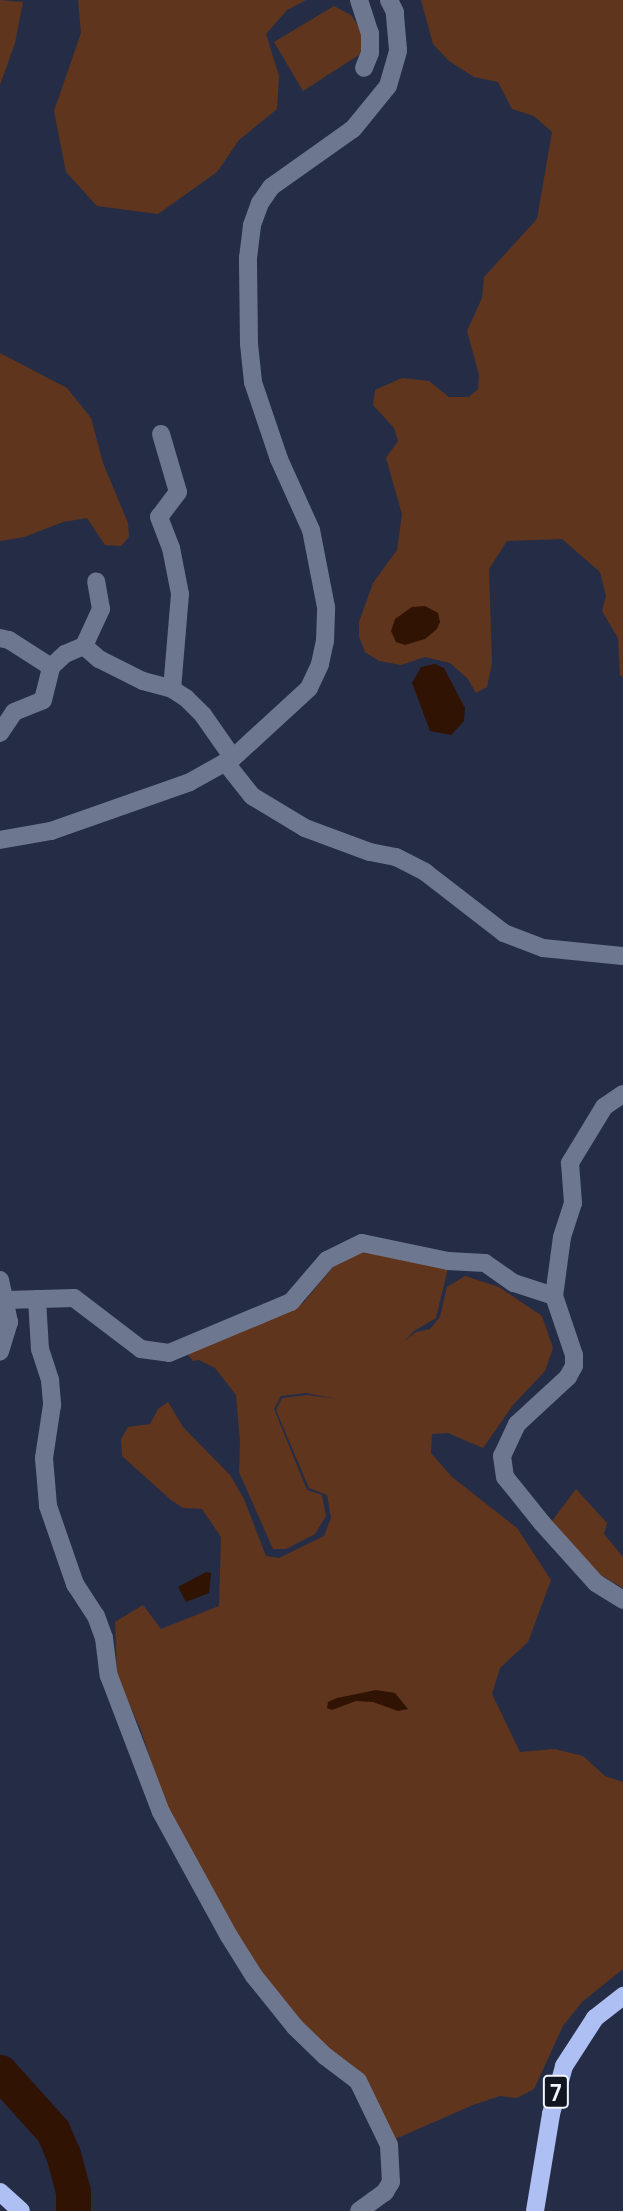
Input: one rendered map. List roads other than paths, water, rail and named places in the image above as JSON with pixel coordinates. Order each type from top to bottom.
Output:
[{"type":"main road","name":"7","points":[[535,2211],[551,2114],[564,2066],[594,2018],[623,1996]]},
{"type":"main road","points":[[0,2193],[21,2211]]},
{"type":"street","points":[[359,0],[370,33],[370,53],[364,68]]},
{"type":"street","points":[[0,840],[71,824],[190,782],[229,760],[309,688],[320,664],[325,641],[326,607],[311,530],[279,459],[253,382],[247,258],[252,225],[260,203],[271,187],[353,129],[388,86],[398,50],[395,12],[389,0]]},
{"type":"street","points":[[161,434],[178,492],[159,517],[171,548],[180,594],[172,689]]},
{"type":"street","points":[[0,733],[14,712],[43,700],[51,667],[65,654],[85,646],[100,609],[96,581]]},
{"type":"street","points":[[0,638],[9,640],[51,667]]},
{"type":"street","points":[[85,646],[99,659],[143,681],[172,689],[202,715],[252,796],[305,828],[370,852],[396,857],[425,872],[465,906],[505,933],[543,948],[623,956]]},
{"type":"street","points":[[623,1094],[604,1107],[570,1163],[573,1203],[562,1237],[554,1296],[574,1355],[574,1366],[568,1377],[517,1424],[505,1445],[502,1468],[513,1486],[584,1571],[596,1583],[623,1600]]},
{"type":"street","points":[[6,1300],[74,1298],[141,1349],[169,1353],[291,1302],[327,1261],[362,1243],[447,1261],[485,1263],[514,1283],[554,1296]]},
{"type":"street","points":[[0,1280],[9,1322],[0,1352]]},
{"type":"street","points":[[37,1298],[40,1349],[50,1380],[52,1405],[44,1458],[48,1506],[75,1584],[96,1616],[118,1701],[173,1836],[254,1976],[295,2027],[325,2056],[358,2081],[388,2145],[391,2182],[385,2192],[359,2211]]},
{"type":"waterway","points":[[0,2072],[53,2131],[63,2154],[73,2191],[73,2211]]}]
